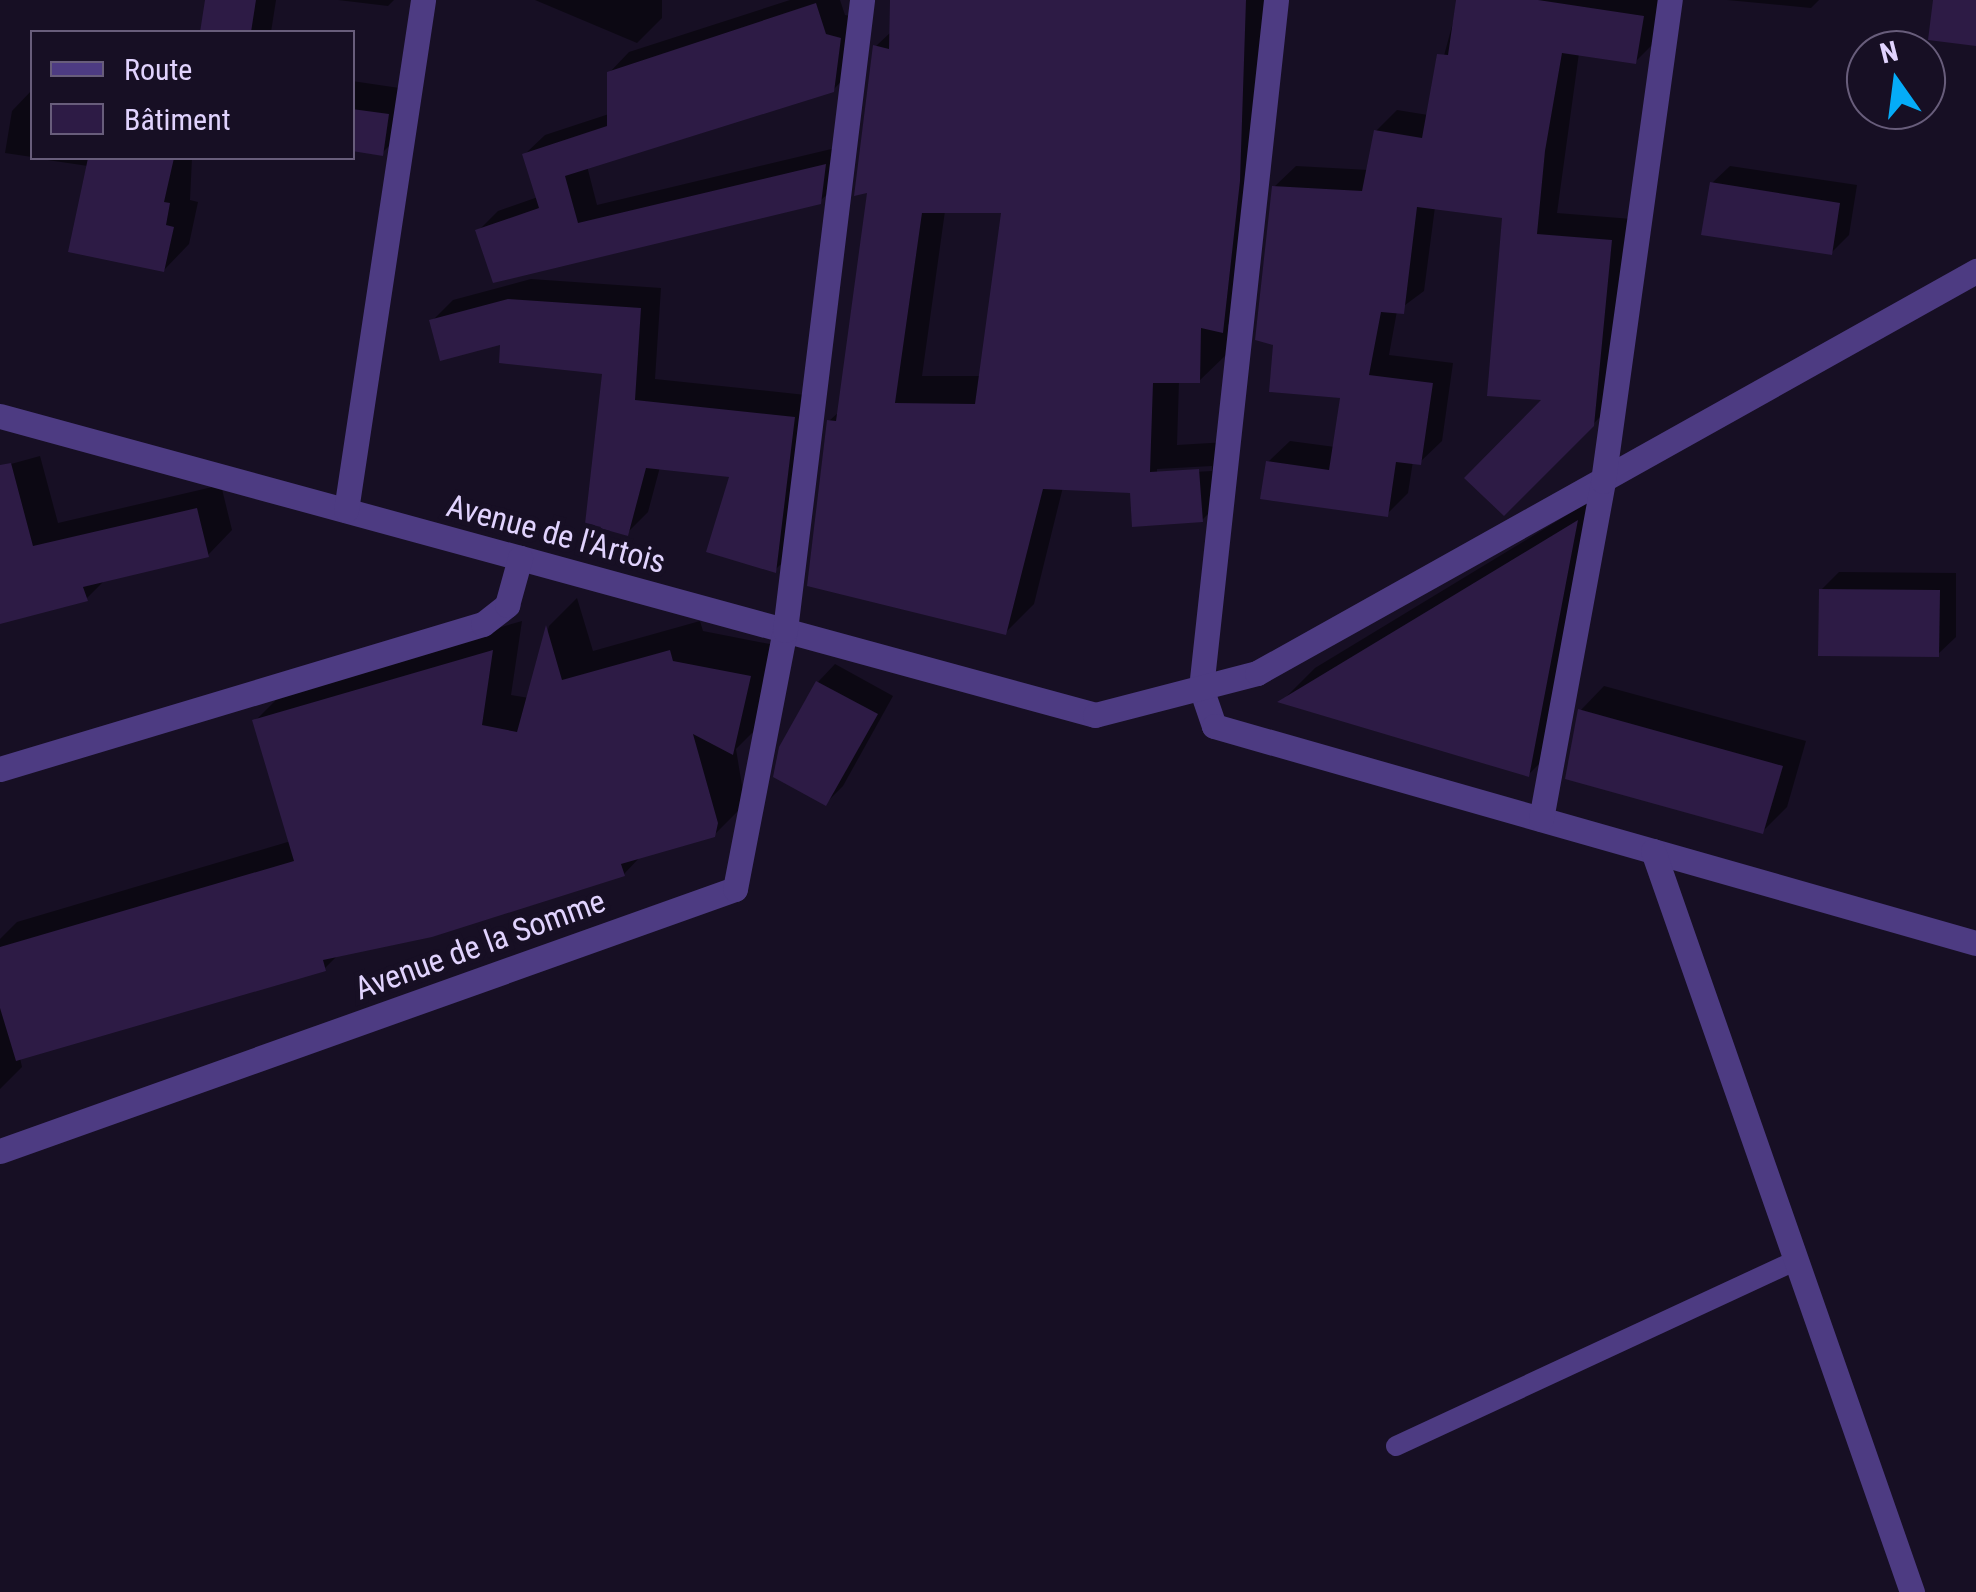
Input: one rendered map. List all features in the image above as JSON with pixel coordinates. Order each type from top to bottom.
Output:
[{"type":"street","points":[[346,510],[422,0]]},
{"type":"street","points":[[784,630],[862,0]]},
{"type":"street","points":[[1276,0],[1201,688],[1214,726],[1976,944]]},
{"type":"street","points":[[1541,819],[1603,480],[1670,0]]},
{"type":"street","points":[[1201,688],[1257,673],[1976,271]]},
{"type":"street","name":"Avenue de l'Artois","points":[[0,416],[1095,715],[1201,688]]},
{"type":"street","points":[[0,770],[483,624],[507,605],[520,558]]},
{"type":"street","name":"Avenue de la Somme","points":[[0,1151],[735,889],[784,630]]},
{"type":"street","points":[[1653,852],[1912,1592]]},
{"type":"lane","points":[[1396,1446],[1796,1260]]},
{"type":"building","points":[[205,0],[256,0],[251,30],[200,30]]},
{"type":"building","points":[[890,0],[1246,0],[1240,181],[1223,333],[1201,328],[1200,383],[1153,383],[1150,472],[1199,469],[1203,522],[1132,527],[1130,493],[1043,489],[1006,635],[807,586],[827,420],[836,421],[867,193],[854,196],[873,45],[889,49]],"holes":[[[922,213],[1001,213],[975,404],[895,403]]]},
{"type":"building","points":[[1456,0],[1538,0],[1644,16],[1636,64],[1562,53],[1545,151],[1537,234],[1612,240],[1594,426],[1504,516],[1464,478],[1541,400],[1487,396],[1502,218],[1417,207],[1404,314],[1381,312],[1369,375],[1433,383],[1421,465],[1396,462],[1388,517],[1260,499],[1266,461],[1329,470],[1340,398],[1269,392],[1273,345],[1255,340],[1272,186],[1362,191],[1374,130],[1422,138],[1437,54],[1448,55]]},
{"type":"building","points":[[1933,0],[1976,0],[1976,46],[1946,42],[1946,30],[1929,30]]},
{"type":"building","points":[[816,3],[826,34],[841,38],[834,92],[565,176],[578,223],[826,164],[821,204],[493,283],[475,230],[539,208],[522,154],[607,126],[607,72]]},
{"type":"building","points":[[355,109],[389,114],[383,156],[355,151]]},
{"type":"building","points":[[88,160],[174,160],[164,202],[170,203],[166,225],[174,227],[164,272],[68,252]]},
{"type":"building","points":[[1710,182],[1840,203],[1832,255],[1701,235]]},
{"type":"building","points":[[508,299],[641,308],[635,400],[795,417],[776,573],[706,552],[729,477],[646,468],[628,536],[585,524],[602,374],[499,363],[500,345],[440,361],[429,320]]},
{"type":"building","points":[[11,463],[33,546],[197,508],[209,557],[83,587],[88,601],[0,624],[0,465]]},
{"type":"building","points":[[1578,520],[1529,777],[1277,702],[1431,609]]},
{"type":"building","points":[[1819,589],[1940,590],[1939,657],[1818,656]]},
{"type":"building","points":[[546,625],[562,680],[670,650],[673,661],[751,676],[733,755],[693,734],[718,823],[715,837],[621,864],[625,876],[432,937],[323,960],[326,971],[16,1061],[0,1008],[0,947],[294,861],[252,720],[493,650],[482,725],[517,732]]},
{"type":"building","points":[[816,681],[878,714],[826,806],[773,777],[779,747]]},
{"type":"building","points":[[1578,709],[1783,766],[1763,834],[1565,779]]}]
